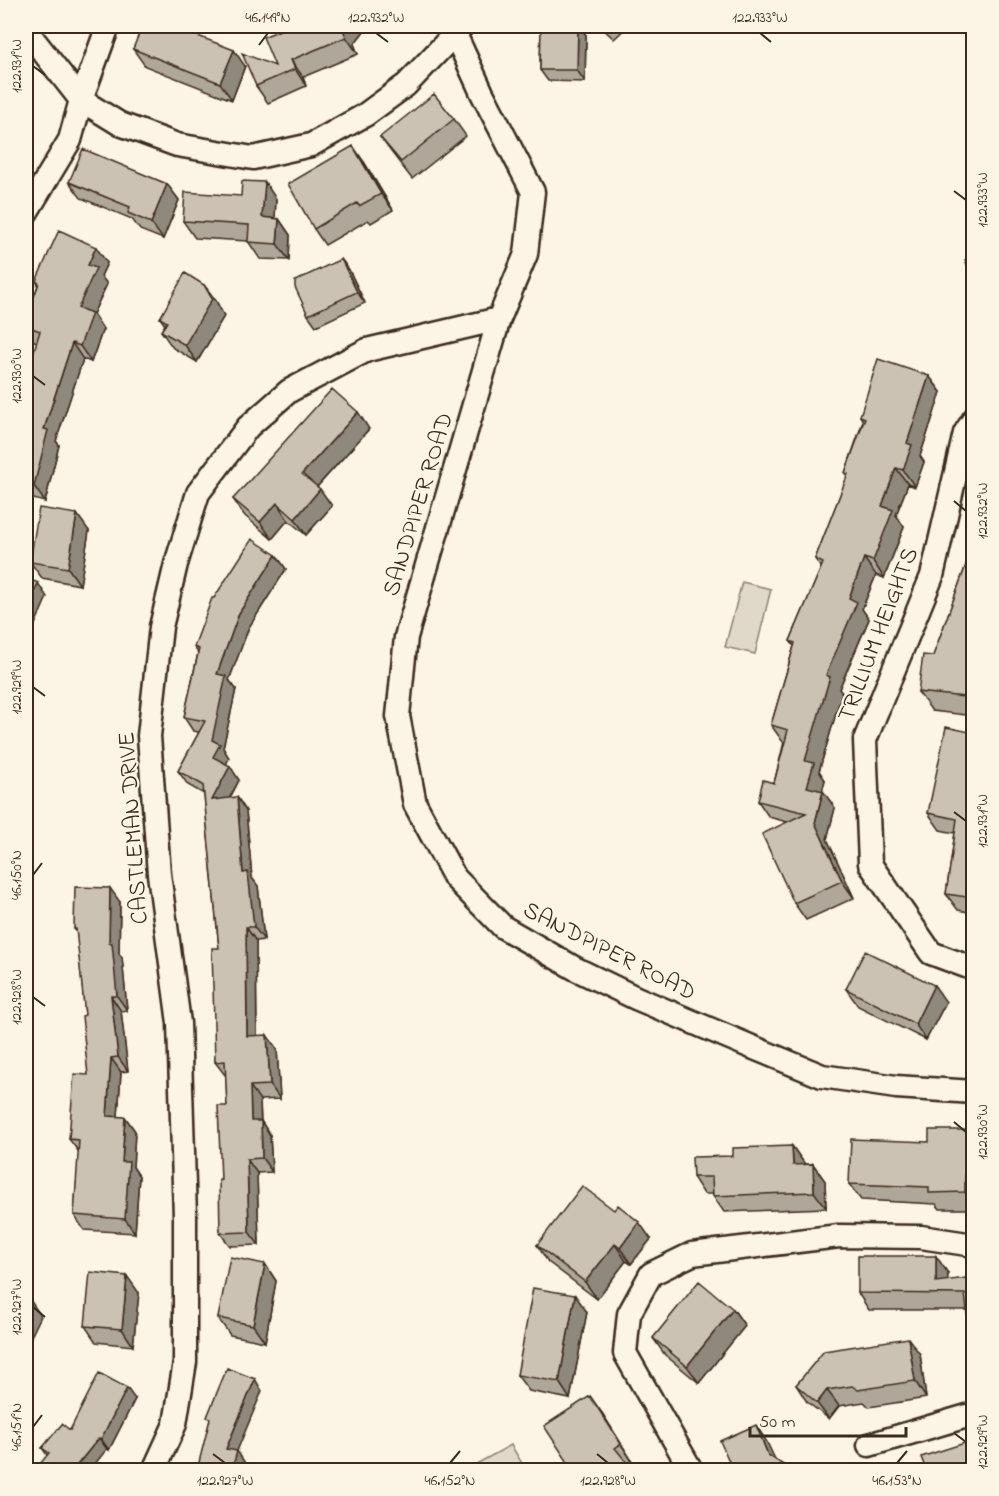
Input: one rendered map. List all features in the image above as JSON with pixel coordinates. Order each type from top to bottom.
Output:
[{"type":"street","points":[[26,213],[70,140],[81,100],[108,26]]},
{"type":"street","points":[[26,30],[81,100],[120,124],[177,145],[253,158],[311,145],[365,115],[406,85],[457,28],[482,93],[533,192],[526,254],[499,319]]},
{"type":"street","name":"SANDPIPER ROAD","points":[[499,319],[406,637],[398,716],[415,804],[455,878],[503,927],[576,969],[636,998],[822,1076],[897,1087],[974,1092]]},
{"type":"street","name":"CASTLEMAN DRIVE","points":[[154,1470],[175,1424],[185,1362],[185,1217],[179,1023],[159,874],[149,735],[161,627],[176,564],[198,493],[248,428],[289,391],[367,350],[499,319]]},
{"type":"street","name":"TRILLIUM HEIGHTS","points":[[974,419],[965,433],[932,576],[865,740],[870,864],[931,954],[974,969]]},
{"type":"street","points":[[691,1470],[625,1353],[629,1314],[651,1274],[692,1254],[839,1236],[921,1237],[974,1245]]},
{"type":"street","points":[[869,1445],[974,1414]]},
{"type":"shaded area","points":[[742,582],[771,589],[755,654],[725,647]]},
{"type":"shaded area","points":[[511,1445],[526,1470],[467,1470],[467,1469]]},
{"type":"building","points":[[142,26],[172,26],[234,50],[220,83],[133,49]]},
{"type":"building","points":[[290,26],[344,26],[342,27],[346,37],[291,60],[295,69],[256,86],[242,53],[275,66],[263,37]]},
{"type":"building","points":[[541,26],[578,26],[577,70],[540,70]]},
{"type":"building","points":[[434,94],[454,119],[401,162],[380,137]]},
{"type":"building","points":[[353,146],[381,194],[359,206],[357,203],[314,229],[288,184]]},
{"type":"building","points":[[83,149],[167,184],[151,223],[128,213],[130,207],[69,182]]},
{"type":"building","points":[[242,181],[265,182],[262,217],[279,219],[277,244],[248,242],[249,225],[183,221],[185,192],[241,196]]},
{"type":"building","points":[[59,230],[96,247],[88,265],[96,268],[78,308],[92,313],[80,346],[72,343],[44,429],[48,430],[34,486],[26,484],[26,377],[40,331],[26,326],[26,319],[39,283],[36,281]]},
{"type":"building","points":[[974,257],[974,280],[965,260]]},
{"type":"building","points":[[341,259],[357,292],[308,315],[295,287],[295,281]]},
{"type":"building","points":[[185,273],[204,285],[212,299],[185,345],[161,331],[167,322],[160,318]]},
{"type":"building","points":[[878,359],[929,376],[907,443],[912,445],[903,470],[896,468],[882,506],[893,510],[873,561],[864,558],[849,598],[857,602],[826,675],[830,677],[805,761],[814,763],[807,787],[823,791],[815,823],[842,881],[794,903],[762,834],[806,813],[758,801],[763,780],[774,783],[788,730],[771,725],[795,643],[790,641],[823,563],[815,559],[848,474],[845,473],[865,418],[860,416]]},
{"type":"building","points":[[332,389],[358,412],[302,474],[320,489],[295,519],[277,503],[260,522],[233,499]]},
{"type":"building","points":[[39,508],[77,514],[68,568],[30,562]]},
{"type":"building","points":[[252,539],[276,555],[239,613],[217,674],[226,676],[212,740],[220,744],[213,757],[230,766],[212,800],[237,797],[243,873],[248,872],[254,927],[246,927],[247,1036],[267,1035],[270,1085],[250,1086],[251,1121],[261,1121],[262,1158],[247,1159],[249,1232],[220,1233],[219,1180],[221,1180],[218,1106],[227,1106],[225,1061],[215,1062],[212,948],[219,948],[203,785],[178,771],[205,721],[184,717],[199,649],[194,647],[212,598]]},
{"type":"building","points":[[974,543],[974,654],[971,661],[974,661],[974,698],[918,692],[923,655],[933,656]]},
{"type":"building","points":[[26,578],[38,583],[26,611]]},
{"type":"building","points":[[946,727],[970,732],[969,741],[974,742],[974,898],[946,894],[957,819],[928,813]]},
{"type":"building","points":[[75,887],[110,888],[109,943],[112,943],[117,996],[111,996],[118,1057],[111,1058],[107,1116],[125,1117],[122,1162],[129,1162],[125,1219],[74,1215],[79,1140],[69,1139],[74,1074],[88,1075],[82,1016],[85,1015],[76,929],[74,929]]},
{"type":"building","points":[[865,951],[934,985],[915,1024],[846,989]]},
{"type":"building","points":[[929,1130],[974,1130],[974,1168],[965,1168],[965,1192],[929,1193],[929,1187],[849,1184],[851,1139],[929,1142]]},
{"type":"building","points":[[792,1146],[793,1165],[813,1164],[814,1192],[713,1196],[712,1177],[693,1177],[692,1157],[733,1156],[733,1148]]},
{"type":"building","points":[[582,1186],[614,1210],[618,1205],[639,1222],[620,1248],[615,1244],[585,1282],[537,1245]]},
{"type":"building","points":[[858,1256],[936,1256],[936,1282],[974,1277],[974,1335],[970,1335],[965,1294],[858,1293]]},
{"type":"building","points":[[230,1257],[265,1264],[253,1325],[218,1318]]},
{"type":"building","points":[[90,1272],[127,1276],[122,1329],[85,1326]]},
{"type":"building","points":[[699,1281],[733,1309],[687,1366],[653,1338]]},
{"type":"building","points":[[533,1288],[575,1295],[559,1382],[517,1375]]},
{"type":"building","points":[[908,1338],[915,1381],[858,1390],[852,1386],[827,1390],[817,1403],[796,1385],[824,1351]]},
{"type":"building","points":[[227,1368],[255,1379],[226,1449],[237,1451],[232,1470],[197,1470],[210,1419],[207,1417]]},
{"type":"building","points":[[99,1373],[127,1388],[101,1439],[99,1438],[73,1470],[35,1470],[49,1453],[42,1448],[62,1424],[70,1430]]},
{"type":"building","points":[[590,1396],[621,1444],[615,1448],[633,1470],[573,1470],[544,1426]]},
{"type":"building","points":[[756,1425],[768,1455],[791,1470],[733,1470],[720,1441]]},
{"type":"building","points":[[974,1440],[974,1470],[926,1470],[921,1457]]}]
